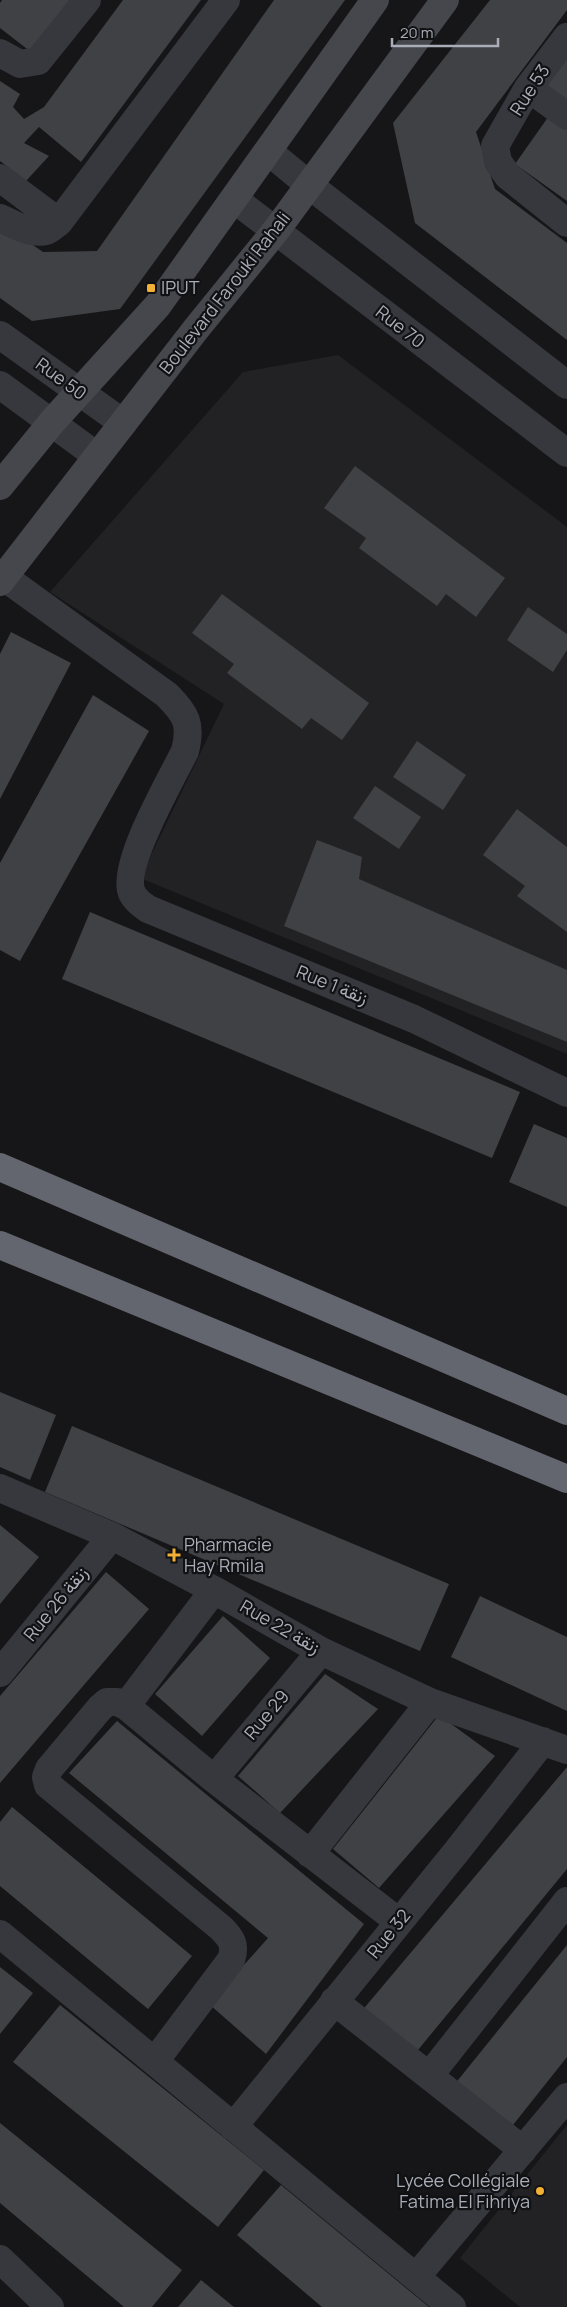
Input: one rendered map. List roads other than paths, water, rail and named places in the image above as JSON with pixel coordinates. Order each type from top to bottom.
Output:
[{"type":"highway","points":[[0,1167],[567,1411]]},
{"type":"highway","points":[[0,1245],[567,1479]]},
{"type":"street","points":[[0,53],[20,64],[38,61],[87,0]]},
{"type":"street","points":[[0,218],[18,227],[37,232],[47,231],[59,222],[226,0]]},
{"type":"street","points":[[0,486],[78,392],[158,305],[375,0]]},
{"type":"street","name":"Boulevard Farouki Rahali","points":[[2,579],[277,229],[445,0]]},
{"type":"street","name":"Rue 53","points":[[567,36],[528,88],[496,146],[498,162],[508,176],[567,223]]},
{"type":"street","points":[[528,88],[567,116]]},
{"type":"street","points":[[268,151],[309,185],[567,385]]},
{"type":"street","points":[[0,178],[59,222]]},
{"type":"street","name":"Rue 70","points":[[234,198],[277,229],[400,327],[567,453]]},
{"type":"street","name":"Rue 50","points":[[0,336],[123,423]]},
{"type":"street","points":[[0,385],[97,456]]},
{"type":"street","name":"Rue 1 زنقة","points":[[2,579],[167,695],[180,708],[187,722],[190,735],[186,751],[134,856],[130,879],[131,893],[137,901],[148,909],[414,1019],[567,1093]]},
{"type":"street","name":"Rue 22 زنقة","points":[[0,1488],[112,1536],[214,1590],[321,1651],[430,1702],[555,1745]]},
{"type":"street","name":"Rue 26 زنقة","points":[[0,1673],[112,1536]]},
{"type":"street","points":[[126,1706],[214,1590]]},
{"type":"street","name":"Rue 29","points":[[214,1779],[321,1651]]},
{"type":"street","points":[[155,2061],[231,1960],[234,1950],[232,1940],[221,1928],[48,1785],[46,1777],[49,1769],[106,1702],[117,1702],[126,1706],[214,1779],[399,1922]]},
{"type":"street","points":[[310,1854],[430,1702]]},
{"type":"street","name":"Rue 32","points":[[233,2127],[458,1851],[555,1745]]},
{"type":"street","points":[[429,2076],[567,1901]]},
{"type":"street","points":[[0,1934],[452,2307]]},
{"type":"street","points":[[334,2001],[522,2150]]},
{"type":"street","points":[[416,2277],[567,2097]]},
{"type":"street","points":[[0,2259],[50,2307]]},
{"type":"place","name":"IPUT","points":[[151,288]]},
{"type":"place","name":"Pharmacie Hay Rmila","points":[[174,1555]]},
{"type":"place","name":"Lycée Collégiale Fatima El Fihriya","points":[[540,2191]]}]
